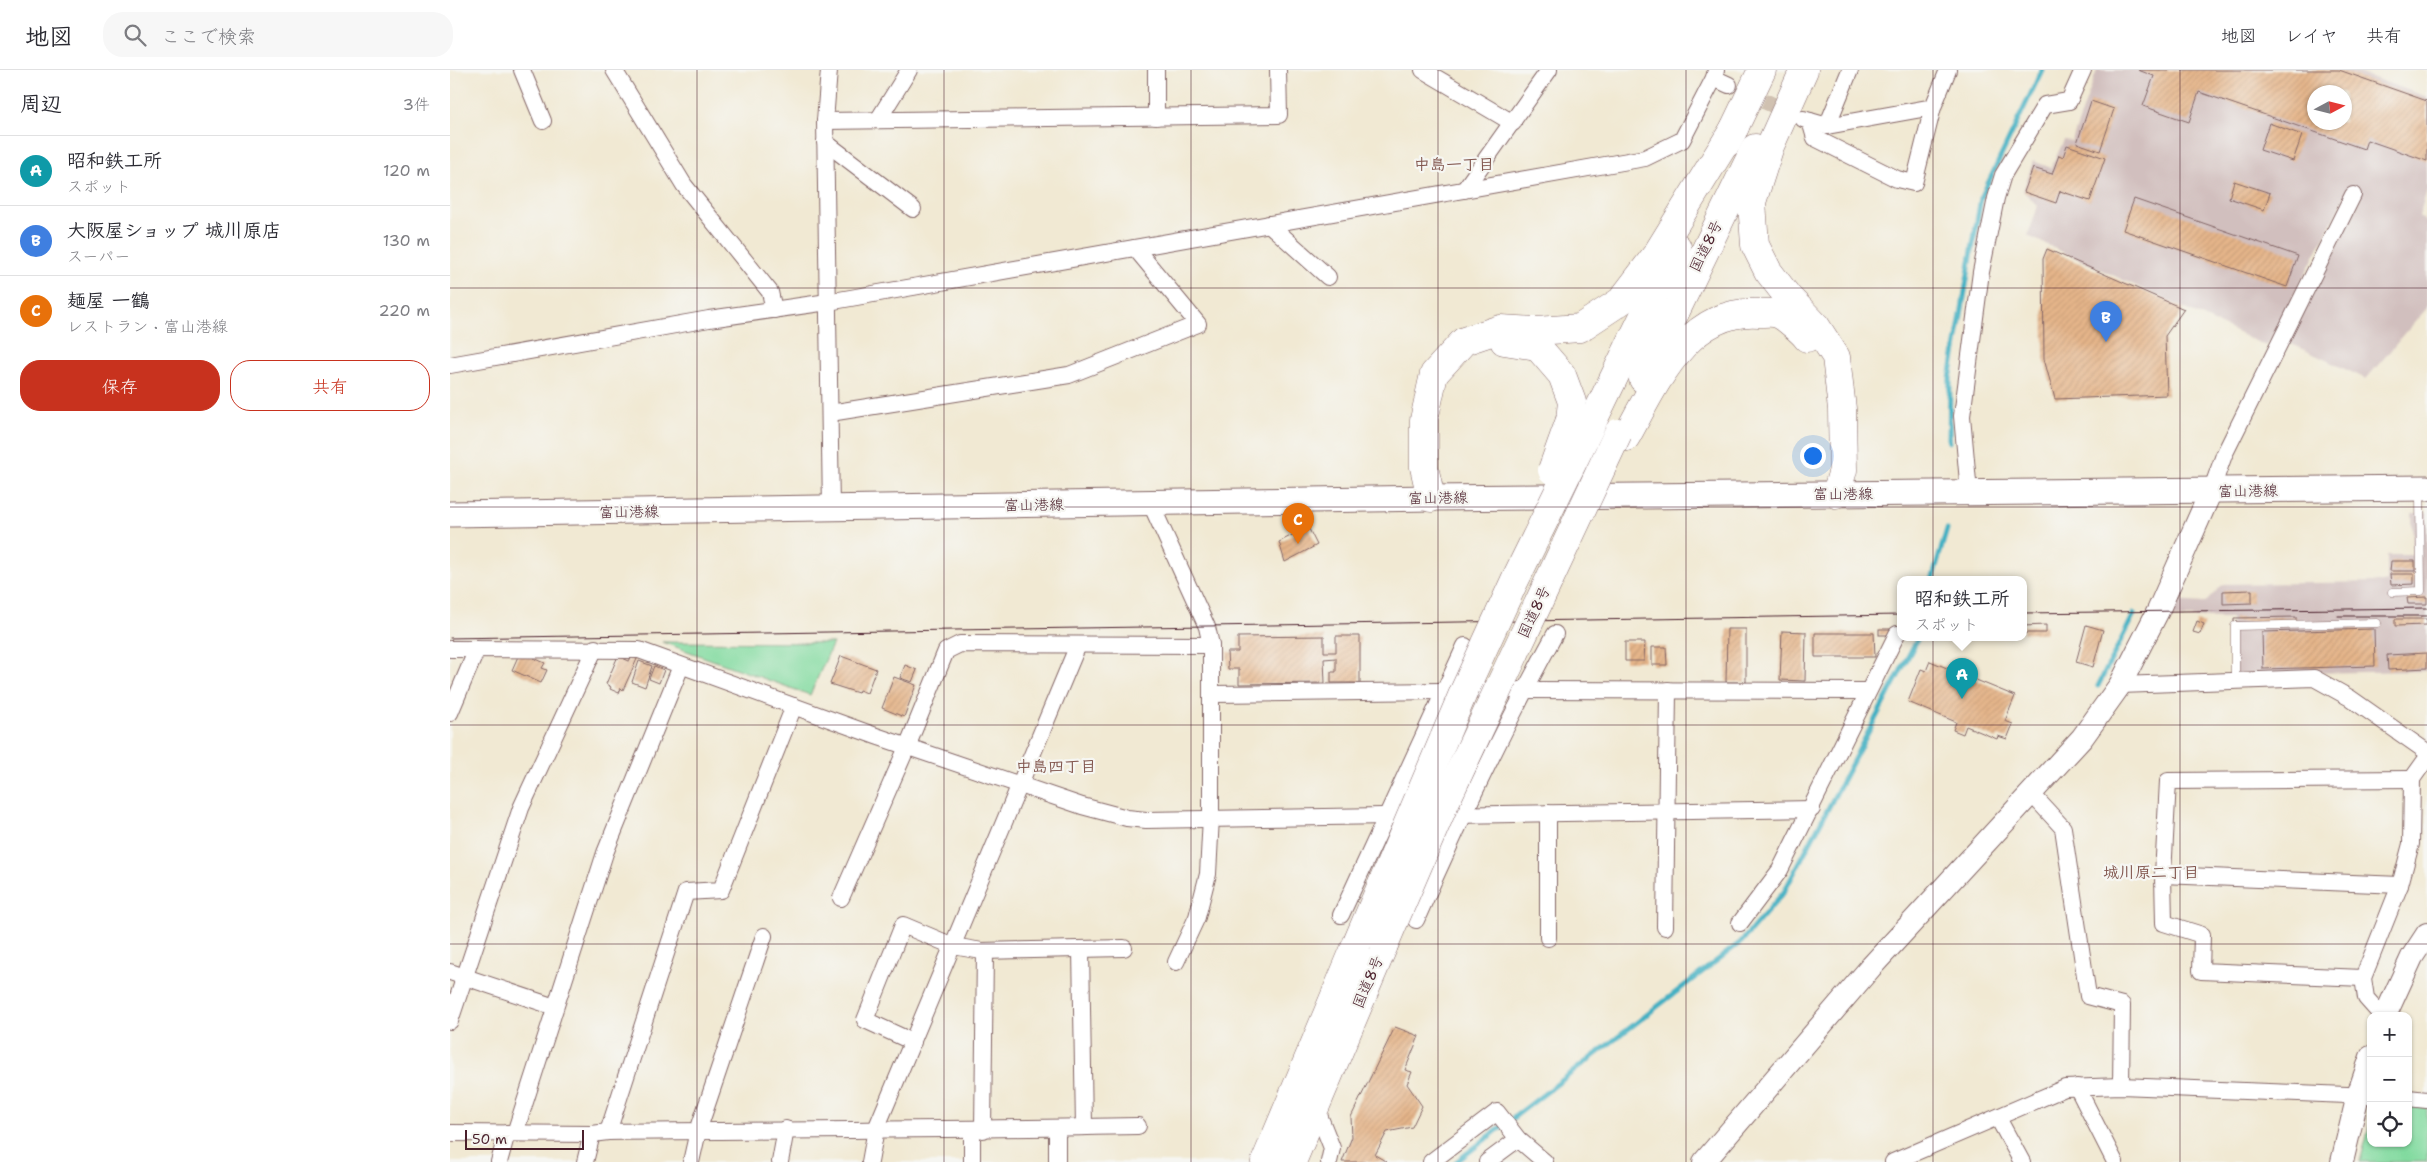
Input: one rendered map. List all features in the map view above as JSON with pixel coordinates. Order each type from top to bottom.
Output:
[{"type":"highway","name":"国道8号","points":[[1266,1162],[1357,943],[1457,708],[1514,582],[1580,423],[1762,70]]},
{"type":"highway","name":"国道8号","points":[[1292,1162],[1444,805],[1542,596],[1622,435],[1686,286],[1793,70]]},
{"type":"highway","points":[[1804,70],[1770,146],[1752,202],[1755,245],[1768,271],[1788,297],[1816,326],[1836,357],[1842,409],[1843,470],[1836,494]]},
{"type":"highway","points":[[1431,498],[1424,468],[1424,420],[1434,374],[1464,340],[1500,329],[1536,331],[1580,328],[1621,301],[1656,255],[1734,127]]},
{"type":"highway","points":[[1622,435],[1663,371],[1687,340],[1716,319],[1751,312],[1778,314],[1806,336],[1820,360],[1826,410],[1827,466],[1836,494]]},
{"type":"highway","points":[[1431,498],[1440,465],[1441,419],[1449,377],[1469,352],[1505,341],[1537,346],[1562,375],[1580,423]]},
{"type":"main road","name":"富山港線","points":[[450,514],[1431,498],[2423,488]]},
{"type":"street","points":[[522,70],[543,120]]},
{"type":"street","points":[[614,70],[684,185],[770,292],[774,310]]},
{"type":"street","points":[[878,120],[909,70]]},
{"type":"street","points":[[1156,70],[1156,117]]},
{"type":"street","points":[[825,121],[1279,115],[1278,70]]},
{"type":"street","points":[[1423,70],[1513,123]]},
{"type":"street","points":[[1464,190],[1549,70]]},
{"type":"street","points":[[1827,126],[1850,70]]},
{"type":"street","points":[[1933,107],[1827,126],[1806,120],[1814,138],[1897,179],[1914,183],[1933,107],[1948,70]]},
{"type":"street","points":[[1969,493],[1962,416],[1964,391],[1981,272],[1996,198],[2003,175],[2045,105],[2069,101],[2084,70]]},
{"type":"street","points":[[825,72],[831,509]]},
{"type":"street","points":[[450,365],[709,319],[828,302],[1645,158],[1682,140],[1720,78]]},
{"type":"street","points":[[825,142],[913,209]]},
{"type":"street","points":[[1704,1162],[1871,967],[2082,738],[2120,685],[2158,611],[2211,491],[2224,455],[2353,195]]},
{"type":"street","points":[[1269,224],[1328,277]]},
{"type":"street","points":[[830,413],[1069,375],[1198,324],[1135,248]]},
{"type":"street","points":[[1150,502],[1207,626],[1211,645],[1211,818],[1208,874],[1197,918],[1176,962]]},
{"type":"street","points":[[1416,920],[1462,814],[1524,690],[1555,634]]},
{"type":"street","points":[[1740,923],[1780,870],[1812,809],[1897,634]]},
{"type":"street","points":[[841,898],[907,747],[946,651],[960,644],[1211,645]]},
{"type":"street","points":[[870,1162],[876,1129],[1078,645]]},
{"type":"street","points":[[1341,915],[1465,646]]},
{"type":"street","points":[[450,649],[594,648],[639,650],[907,747],[1082,806],[1127,818],[1146,820],[1812,809]]},
{"type":"street","points":[[450,1021],[457,974],[520,808],[594,648]]},
{"type":"street","points":[[450,713],[477,649]]},
{"type":"street","points":[[499,1162],[555,1007],[605,853],[681,666]]},
{"type":"street","points":[[2120,685],[2314,678],[2350,698],[2427,752]]},
{"type":"street","points":[[1212,694],[1444,690],[1868,691]]},
{"type":"street","points":[[1665,927],[1668,690]]},
{"type":"street","points":[[585,1162],[600,1133],[686,892],[721,890],[794,706]]},
{"type":"street","points":[[2380,1012],[2366,998],[2363,978],[2400,885],[2411,844],[2412,779],[2427,758]]},
{"type":"street","points":[[2363,978],[2201,971],[2202,935],[2164,923],[2163,875],[2168,782],[2412,779]]},
{"type":"street","points":[[2030,794],[2063,828],[2088,996],[2122,1005],[2122,1086]]},
{"type":"street","points":[[1548,813],[1548,938]]},
{"type":"street","points":[[2163,875],[2400,885]]},
{"type":"street","points":[[913,1042],[865,1020],[903,926],[953,946],[985,951],[1124,948]]},
{"type":"street","points":[[2386,1012],[2412,957],[2427,934]]},
{"type":"street","points":[[691,1162],[698,1131],[764,936]]},
{"type":"street","points":[[1081,949],[1084,1127]]},
{"type":"street","points":[[972,1162],[977,1130],[985,951]]},
{"type":"street","points":[[457,974],[555,1007]]},
{"type":"street","points":[[2342,1162],[2364,1095],[2367,1079]]},
{"type":"street","points":[[1893,1162],[2065,1088],[2122,1086],[2364,1095]]},
{"type":"street","points":[[2077,1087],[2115,1162]]},
{"type":"street","points":[[2412,1098],[2427,1100]]},
{"type":"street","points":[[1315,1106],[1332,1148],[1329,1162]]},
{"type":"street","points":[[1431,1162],[1497,1112],[1518,1139],[1545,1162]]},
{"type":"street","points":[[1998,1118],[2022,1162]]},
{"type":"street","points":[[450,1133],[600,1133],[786,1129],[977,1130],[1138,1126]]},
{"type":"street","points":[[1057,1128],[1057,1162]]},
{"type":"street","points":[[780,1162],[786,1129]]},
{"type":"street","points":[[1487,1162],[1518,1139]]},
{"type":"lane","points":[[2392,592],[2421,591],[2423,488]]},
{"type":"lane","points":[[2235,681],[2235,626],[2377,623]]},
{"type":"shaded area","points":[[2097,70],[2351,70],[2427,97],[2427,190],[2419,216],[2427,223],[2427,308],[2366,379],[2288,342],[2362,197],[2348,190],[2276,331],[2266,346],[2028,236],[2038,206],[2023,191],[2033,161],[2051,168],[2064,140],[2072,141]]},
{"type":"shaded area","points":[[2412,513],[2427,513],[2427,671],[2233,674],[2231,618],[2165,617],[2173,601],[2205,603],[2223,584],[2387,582],[2387,555],[2413,555]]},
{"type":"green space","points":[[662,642],[833,643],[810,695]]},
{"type":"green space","points":[[2412,1106],[2427,1107],[2427,1162],[2360,1162],[2367,1135],[2367,1147],[2412,1147]]},
{"type":"building","points":[[2138,70],[2339,70],[2427,101],[2427,161],[2367,140],[2364,149],[2309,130],[2352,130],[2352,85],[2307,85],[2307,129],[2199,92],[2189,122],[2143,106],[2154,76]]},
{"type":"building","points":[[2091,101],[2114,109],[2100,151],[2077,143]]},
{"type":"building","points":[[2269,123],[2302,135],[2293,161],[2260,150]]},
{"type":"building","points":[[2067,145],[2105,158],[2090,201],[2060,191],[2056,203],[2024,192],[2033,168],[2052,174],[2059,155],[2063,157]]},
{"type":"building","points":[[2234,181],[2270,193],[2264,210],[2229,198]]},
{"type":"building","points":[[2134,199],[2298,256],[2287,287],[2123,230]]},
{"type":"building","points":[[2047,249],[2184,309],[2165,336],[2167,395],[2055,399],[2044,359],[2043,259]]},
{"type":"building","points":[[1308,527],[1317,545],[1285,562],[1279,542]]},
{"type":"building","points":[[2391,561],[2415,561],[2415,571],[2390,571]]},
{"type":"building","points":[[2390,574],[2414,574],[2414,584],[2391,585]]},
{"type":"building","points":[[2252,590],[2252,603],[2223,604],[2223,591]]},
{"type":"building","points":[[2427,597],[2427,604],[2408,604],[2407,598]]},
{"type":"building","points":[[2296,617],[2296,622],[2234,622],[2234,618]]},
{"type":"building","points":[[2395,619],[2427,619],[2427,625],[2395,626]]},
{"type":"building","points":[[2197,621],[2204,624],[2200,634],[2193,632]]},
{"type":"building","points":[[2046,625],[2046,633],[2027,633],[2027,626]]},
{"type":"building","points":[[2086,625],[2103,630],[2093,667],[2076,662]]},
{"type":"building","points":[[1727,629],[1746,629],[1746,682],[1726,682]]},
{"type":"building","points":[[1879,629],[1890,629],[1890,635],[1879,635]]},
{"type":"building","points":[[2374,629],[2375,666],[2263,669],[2262,632]]},
{"type":"building","points":[[1782,631],[1806,632],[1805,681],[1780,680]]},
{"type":"building","points":[[1815,633],[1874,633],[1875,657],[1815,657]]},
{"type":"building","points":[[1324,636],[1324,652],[1336,652],[1336,636],[1360,636],[1360,683],[1331,683],[1331,672],[1336,672],[1336,658],[1324,659],[1325,683],[1239,684],[1239,669],[1228,669],[1227,652],[1238,652],[1238,637]]},
{"type":"building","points":[[1625,642],[1645,642],[1644,661],[1625,661]]},
{"type":"building","points":[[1652,647],[1666,647],[1667,665],[1652,665]]},
{"type":"building","points":[[520,652],[545,663],[542,668],[547,670],[541,683],[512,670]]},
{"type":"building","points":[[2427,653],[2427,668],[2388,670],[2387,655]]},
{"type":"building","points":[[618,656],[629,661],[632,656],[637,659],[623,690],[621,688],[619,693],[610,689],[611,687],[606,684]]},
{"type":"building","points":[[841,656],[876,669],[867,693],[859,690],[858,693],[830,684]]},
{"type":"building","points":[[639,661],[652,666],[645,687],[632,682]]},
{"type":"building","points":[[1930,661],[2015,696],[2005,721],[2013,724],[2007,739],[1998,736],[1997,739],[1966,726],[1963,734],[1953,730],[1956,722],[1908,702],[1921,669],[1926,671]]},
{"type":"building","points":[[905,665],[917,670],[912,682],[900,678]]},
{"type":"building","points":[[654,666],[664,670],[659,683],[649,679]]},
{"type":"building","points":[[894,677],[916,685],[904,717],[882,708]]},
{"type":"building","points":[[1395,1027],[1419,1036],[1405,1070],[1412,1072],[1407,1084],[1422,1106],[1412,1127],[1387,1132],[1375,1155],[1387,1162],[1342,1162],[1352,1137],[1351,1117]]},
{"type":"waterway","points":[[1949,442],[1950,379],[1981,198],[2042,70]]},
{"type":"waterway","points":[[1933,576],[1947,529]]},
{"type":"waterway","points":[[2098,686],[2134,614]]},
{"type":"waterway","points":[[1456,1162],[1741,942],[1784,892],[1916,641]]},
{"type":"tunnel","points":[[1742,91],[1793,114]]},
{"type":"tram line","points":[[2027,613],[2427,608]]},
{"type":"tram line","points":[[450,638],[1897,615]]},
{"type":"tram line","points":[[2338,616],[2427,616]]},
{"type":"place","name":"大阪屋ショップ 城川原店","points":[[2106,342]]},
{"type":"place","name":"麺屋 一鶴","points":[[1298,544]]},
{"type":"place","name":"昭和鉄工所","points":[[1962,699]]},
{"type":"district","name":"中島一丁目","points":[[1454,164]]},
{"type":"district","name":"中島四丁目","points":[[1056,766]]},
{"type":"district","name":"城川原二丁目","points":[[2151,872]]}]
